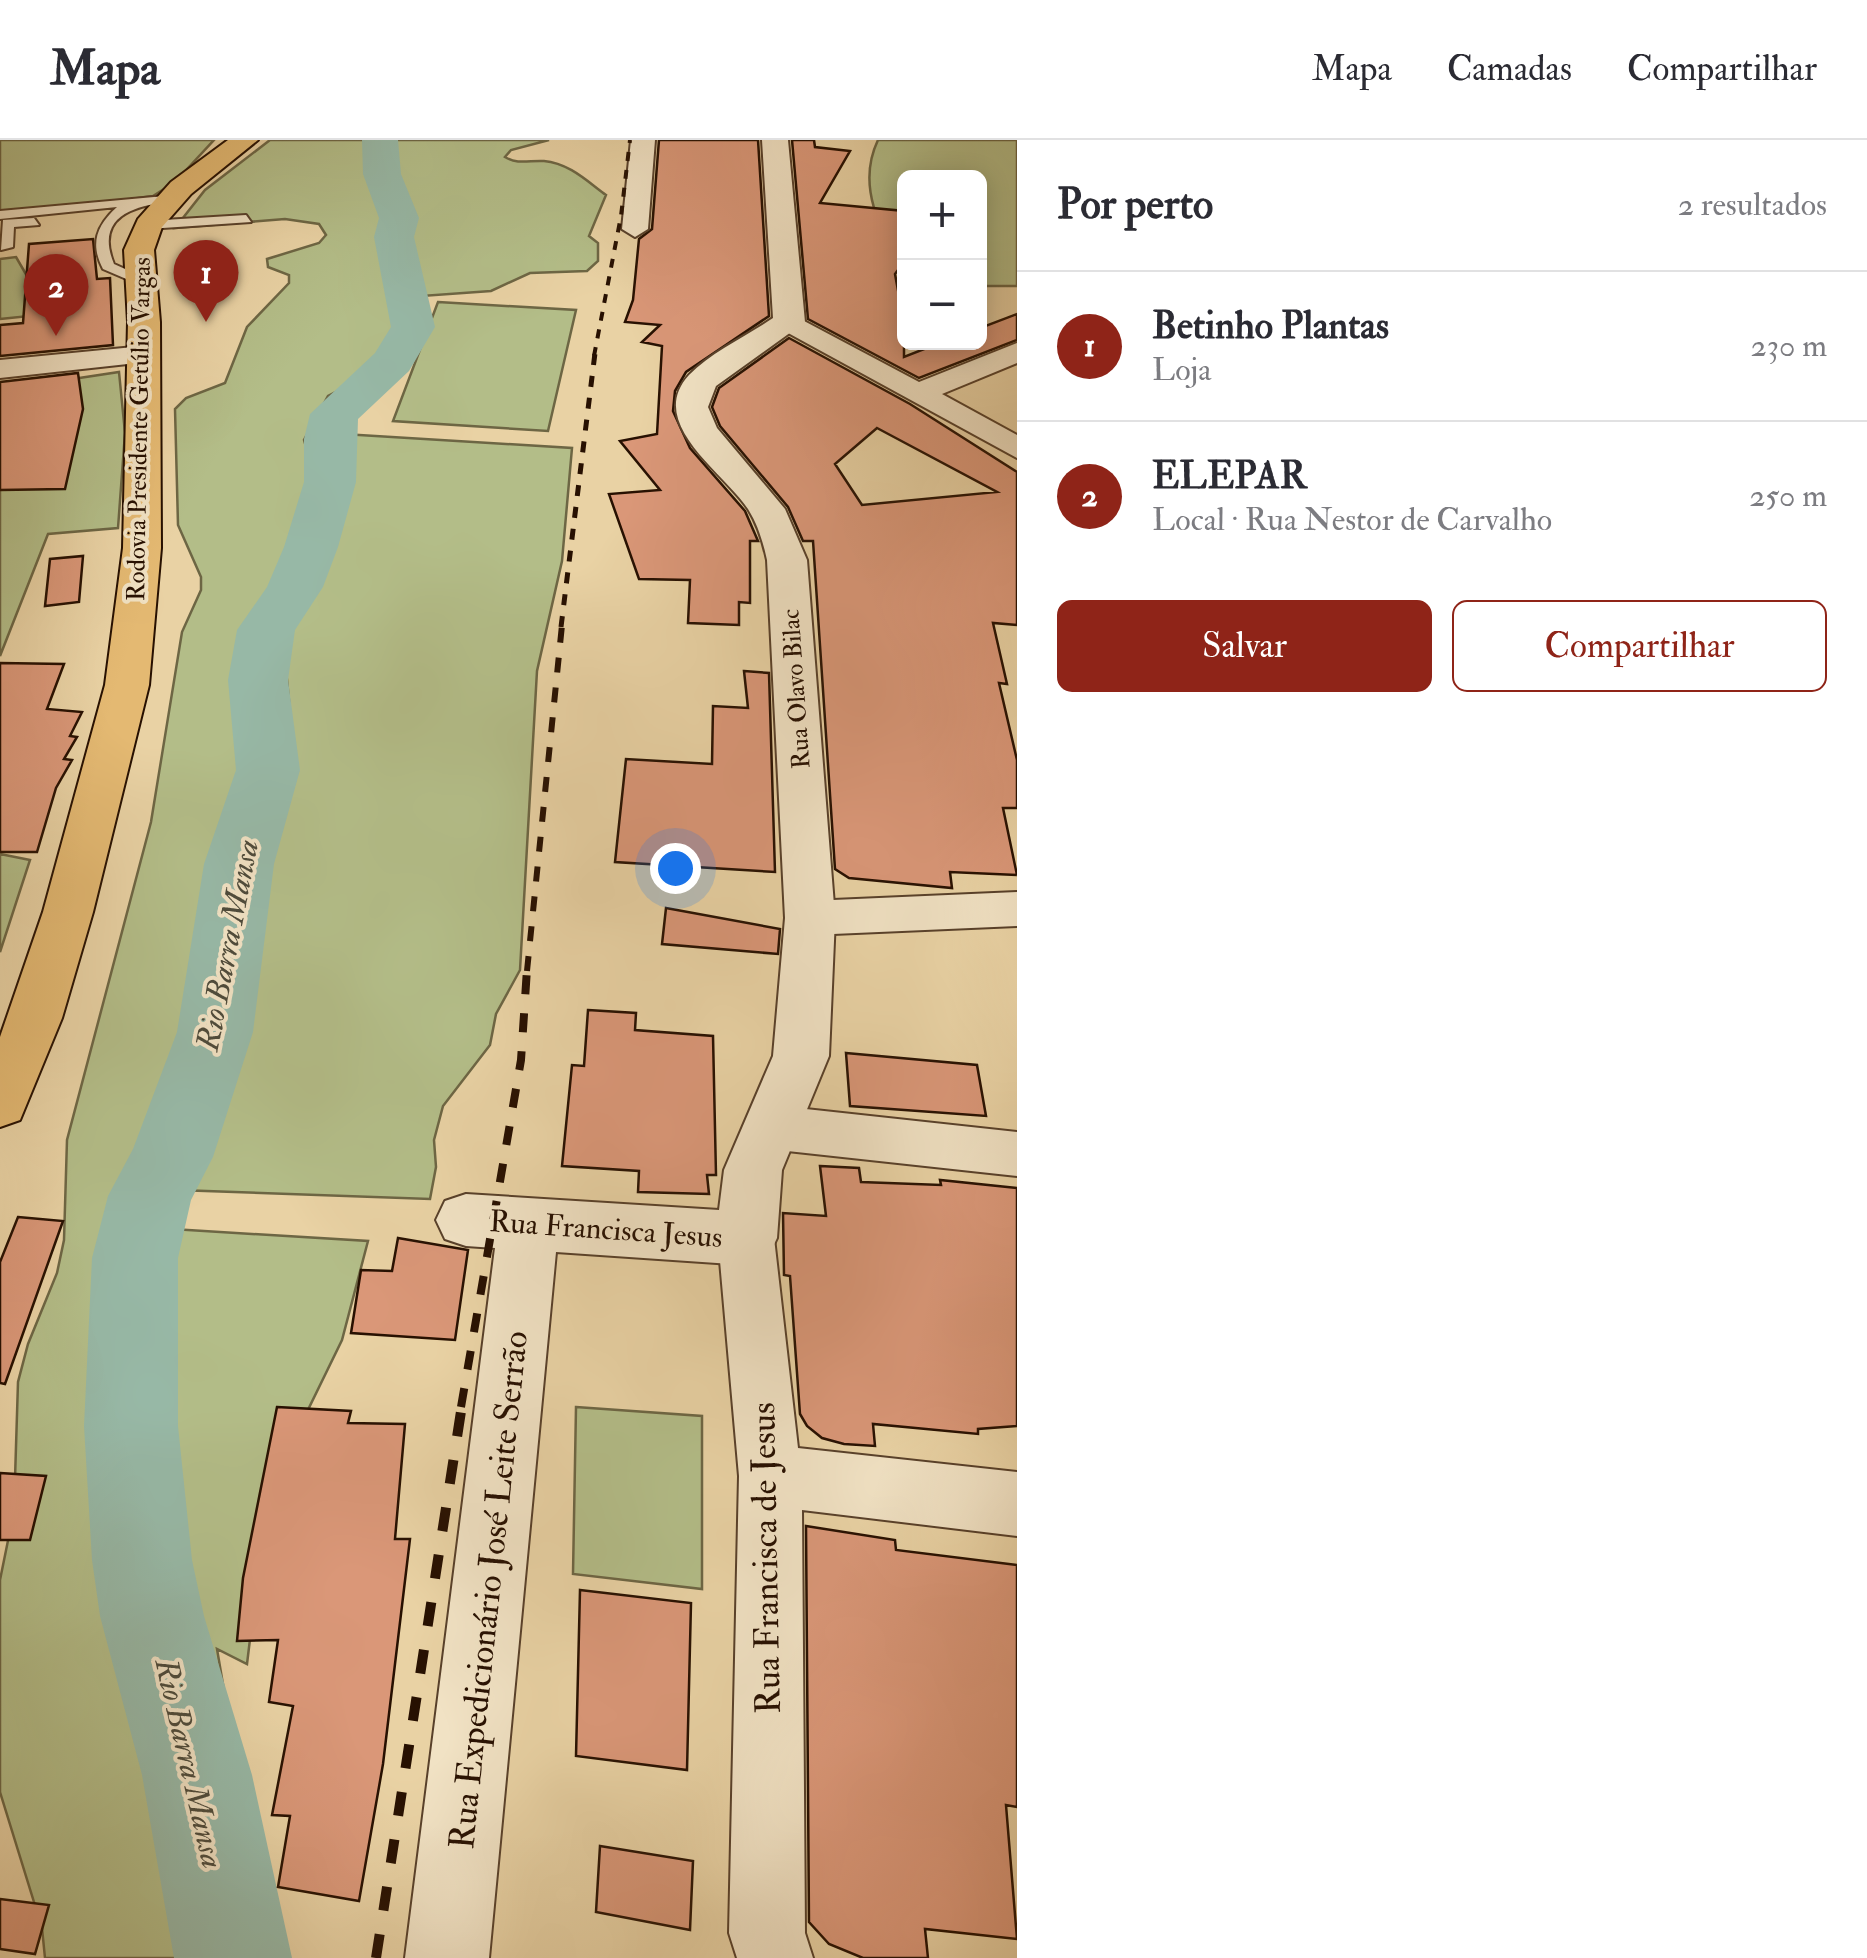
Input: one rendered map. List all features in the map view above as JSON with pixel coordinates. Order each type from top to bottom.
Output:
[{"type":"main road","points":[[141,210],[245,140]]},
{"type":"main road","name":"Rodovia Presidente Getúlio Vargas","points":[[0,1104],[34,1018],[68,912],[127,685],[142,548],[144,355],[138,280],[141,210]]},
{"type":"street","points":[[636,229],[642,140]]},
{"type":"street","points":[[774,140],[789,322],[1014,440]]},
{"type":"street","name":"Rua Olavo Bilac","points":[[769,1127],[787,1098],[801,1056],[810,918],[782,539],[762,500],[703,431],[692,408],[695,390],[704,379],[789,322]]},
{"type":"street","points":[[921,392],[1017,352]]},
{"type":"street","points":[[0,369],[144,355]]},
{"type":"street","points":[[810,918],[1017,909]]},
{"type":"street","points":[[769,1127],[1017,1154]]},
{"type":"street","name":"Rua Francisca de Jesus","points":[[769,1127],[753,1170],[746,1238],[770,1476],[771,1946]]},
{"type":"street","name":"Rua Francisca Jesus","points":[[498,1221],[746,1238]]},
{"type":"street","name":"Rua Expedicionário José Leite Serrão","points":[[448,1958],[498,1221]]},
{"type":"street","points":[[770,1476],[1017,1504]]},
{"type":"lane","points":[[0,215],[141,210],[246,219]]},
{"type":"lane","points":[[6,247],[8,224],[141,210]]},
{"type":"green space","points":[[0,140],[214,140],[175,182],[153,196],[0,217]]},
{"type":"green space","points":[[270,140],[373,140],[397,314],[396,329],[377,364],[363,378],[328,396],[304,440],[316,481],[311,519],[280,586],[256,615],[250,647],[246,695],[256,775],[239,798],[226,833],[190,1049],[157,1148],[127,1218],[107,1536],[115,1589],[131,1643],[162,1716],[196,1834],[207,1958],[45,1958],[42,1928],[0,1792],[0,1580],[14,1511],[18,1382],[28,1344],[57,1273],[64,1240],[67,1140],[151,822],[182,632],[201,590],[201,577],[178,525],[175,409],[186,398],[225,383],[247,327],[289,283],[289,275],[268,267],[267,259],[319,243],[326,235],[319,224],[285,219],[175,228],[205,190]]},
{"type":"green space","points":[[390,140],[549,140],[511,150],[505,157],[562,165],[606,195],[589,236],[598,243],[598,261],[587,271],[530,273],[491,291],[422,296],[390,175]]},
{"type":"green space","points":[[878,140],[1017,140],[1017,286],[987,286],[987,170],[897,170],[897,257],[879,223],[870,191],[872,157]]},
{"type":"green space","points":[[16,257],[49,314],[0,319],[0,259]]},
{"type":"green space","points":[[438,302],[576,310],[548,431],[393,421]]},
{"type":"green space","points":[[119,372],[125,433],[118,528],[48,534],[0,656],[0,390]]},
{"type":"green space","points":[[343,434],[572,448],[562,561],[537,671],[520,970],[496,1014],[490,1045],[443,1106],[434,1140],[436,1167],[430,1199],[178,1190],[205,1136],[229,1071],[270,841],[287,776],[292,731],[282,629],[309,593],[340,478]]},
{"type":"green space","points":[[0,854],[30,860],[0,952]]},
{"type":"green space","points":[[156,1228],[368,1241],[342,1340],[305,1416],[251,1631],[247,1664],[217,1649],[237,1767],[183,1669],[162,1617],[151,1570],[149,1389]]},
{"type":"green space","points":[[576,1407],[702,1416],[702,1589],[573,1574]]},
{"type":"building","points":[[659,140],[758,140],[769,316],[686,372],[675,391],[673,411],[690,448],[745,511],[758,541],[750,541],[750,603],[739,602],[739,625],[688,623],[690,580],[639,579],[609,494],[660,490],[620,441],[657,434],[662,346],[642,342],[660,325],[625,322],[633,300],[639,239],[652,229]]},
{"type":"building","points":[[792,140],[814,140],[815,147],[850,151],[820,203],[897,210],[897,350],[904,350],[904,357],[922,350],[987,350],[987,325],[1017,314],[1017,340],[919,378],[808,319]]},
{"type":"building","points":[[93,239],[97,279],[110,278],[113,345],[0,356],[0,325],[23,323],[29,244]]},
{"type":"building","points":[[789,338],[910,404],[1017,472],[1017,625],[993,623],[1007,684],[999,683],[1017,760],[1017,808],[1003,808],[1017,875],[950,872],[952,888],[849,878],[835,869],[813,541],[803,541],[788,507],[720,426],[712,407],[719,388]],"holes":[[[877,428],[997,492],[862,505],[835,464]]]},
{"type":"building","points":[[78,373],[83,409],[65,489],[0,490],[0,382]]},
{"type":"building","points":[[83,556],[79,602],[45,606],[50,559]]},
{"type":"building","points":[[0,663],[64,664],[47,709],[82,712],[70,736],[77,737],[64,759],[72,760],[56,788],[37,852],[0,852]]},
{"type":"building","points":[[744,671],[769,673],[775,872],[615,862],[626,759],[712,764],[713,706],[748,708]]},
{"type":"building","points":[[666,908],[780,929],[778,954],[662,944]]},
{"type":"building","points":[[588,1010],[636,1013],[635,1030],[713,1036],[716,1175],[707,1175],[709,1194],[638,1192],[639,1171],[562,1166],[572,1065],[584,1066]]},
{"type":"building","points":[[846,1053],[977,1065],[986,1116],[850,1106]]},
{"type":"building","points":[[820,1166],[859,1168],[861,1182],[941,1185],[940,1180],[1017,1188],[1017,1426],[978,1429],[978,1434],[873,1424],[875,1446],[822,1438],[807,1426],[800,1414],[790,1276],[784,1275],[783,1213],[826,1216]]},
{"type":"building","points":[[18,1217],[63,1221],[5,1384],[0,1383],[0,1262]]},
{"type":"building","points":[[398,1238],[468,1250],[455,1340],[351,1333],[361,1270],[392,1271]]},
{"type":"building","points":[[277,1407],[351,1411],[348,1423],[405,1424],[395,1539],[410,1539],[383,1764],[359,1901],[278,1887],[290,1816],[272,1815],[293,1706],[269,1702],[278,1640],[237,1641],[243,1578]]},
{"type":"building","points":[[0,1473],[46,1476],[30,1540],[0,1540]]},
{"type":"building","points":[[806,1526],[895,1540],[896,1550],[1017,1565],[1017,1807],[1006,1805],[1017,1939],[925,1929],[928,1958],[863,1958],[829,1944],[809,1922]]},
{"type":"building","points":[[580,1590],[691,1603],[687,1770],[576,1756]]},
{"type":"building","points":[[600,1846],[693,1861],[690,1930],[596,1912]]},
{"type":"building","points":[[0,1899],[49,1905],[35,1954],[0,1949]]},
{"type":"waterway","name":"Rio Barra Mansa","points":[[233,1958],[197,1775],[152,1616],[142,1560],[131,1426],[135,1258],[150,1196],[172,1157],[187,1103],[215,1032],[239,864],[268,770],[258,680],[266,630],[295,587],[311,547],[330,482],[329,439],[334,414],[393,361],[413,327],[394,237],[399,218],[382,174],[380,140]]},
{"type":"railway","points":[[594,356],[621,216],[630,140]]},
{"type":"railway","points":[[561,627],[595,353]]},
{"type":"railway","points":[[527,971],[562,625]]},
{"type":"railway","points":[[461,1407],[521,1060],[527,969]]},
{"type":"railway","points":[[376,1958],[462,1405]]},
{"type":"place","name":"Betinho Plantas","points":[[206,322]]},
{"type":"place","name":"ELEPAR","points":[[56,336]]}]
